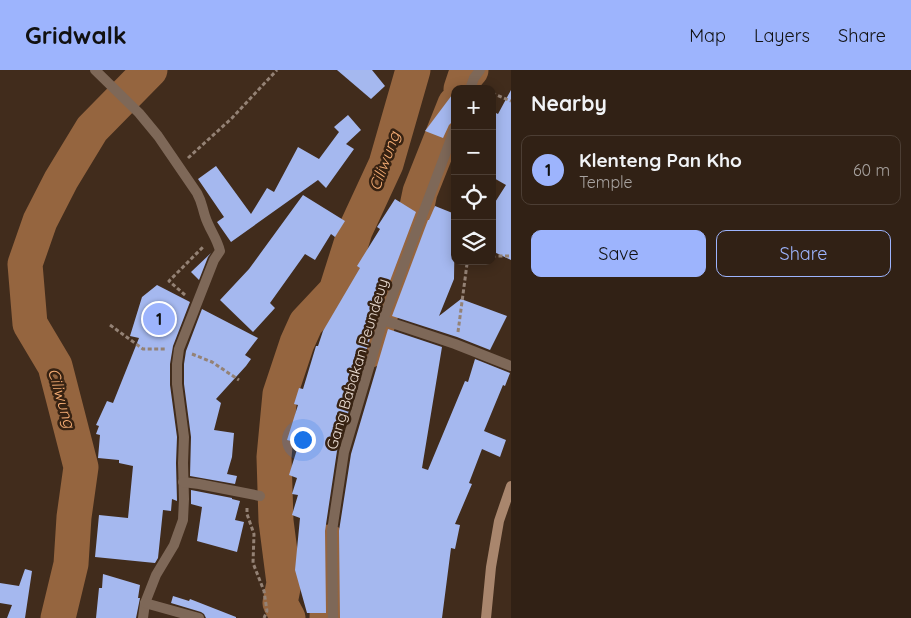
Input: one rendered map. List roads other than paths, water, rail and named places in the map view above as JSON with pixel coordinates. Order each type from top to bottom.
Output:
[{"type":"street","points":[[471,85],[480,70]]},
{"type":"street","points":[[99,74],[139,113],[158,136],[197,193],[220,251],[214,260],[179,349],[177,384],[184,437],[182,463],[184,482],[183,520],[174,545],[156,575],[145,603],[143,618]]},
{"type":"street","name":"Gang Babakan Peundeuy","points":[[333,618],[332,531],[344,452],[383,320],[454,130]]},
{"type":"street","points":[[383,320],[455,344],[511,366]]},
{"type":"street","points":[[184,482],[260,496]]},
{"type":"street","points":[[486,618],[497,530],[500,515],[511,486]]},
{"type":"street","points":[[145,603],[199,618]]},
{"type":"waterway","name":"Ciliwung","points":[[58,618],[71,564],[74,517],[81,467],[55,366],[30,324],[25,264],[40,221],[61,180],[92,129],[150,70]]},
{"type":"waterway","name":"Ciliwung","points":[[288,618],[280,603],[284,583],[276,521],[274,457],[280,394],[297,343],[306,323],[336,291],[355,231],[386,164],[413,70]]},
{"type":"waterway","points":[[462,85],[465,77],[471,70]]},
{"type":"waterway","points":[[370,350],[392,276],[408,249],[420,192],[451,114]]},
{"type":"waterway","points":[[327,618],[329,542]]},
{"type":"place","name":"Klenteng Pan Kho","points":[[159,319]]}]
